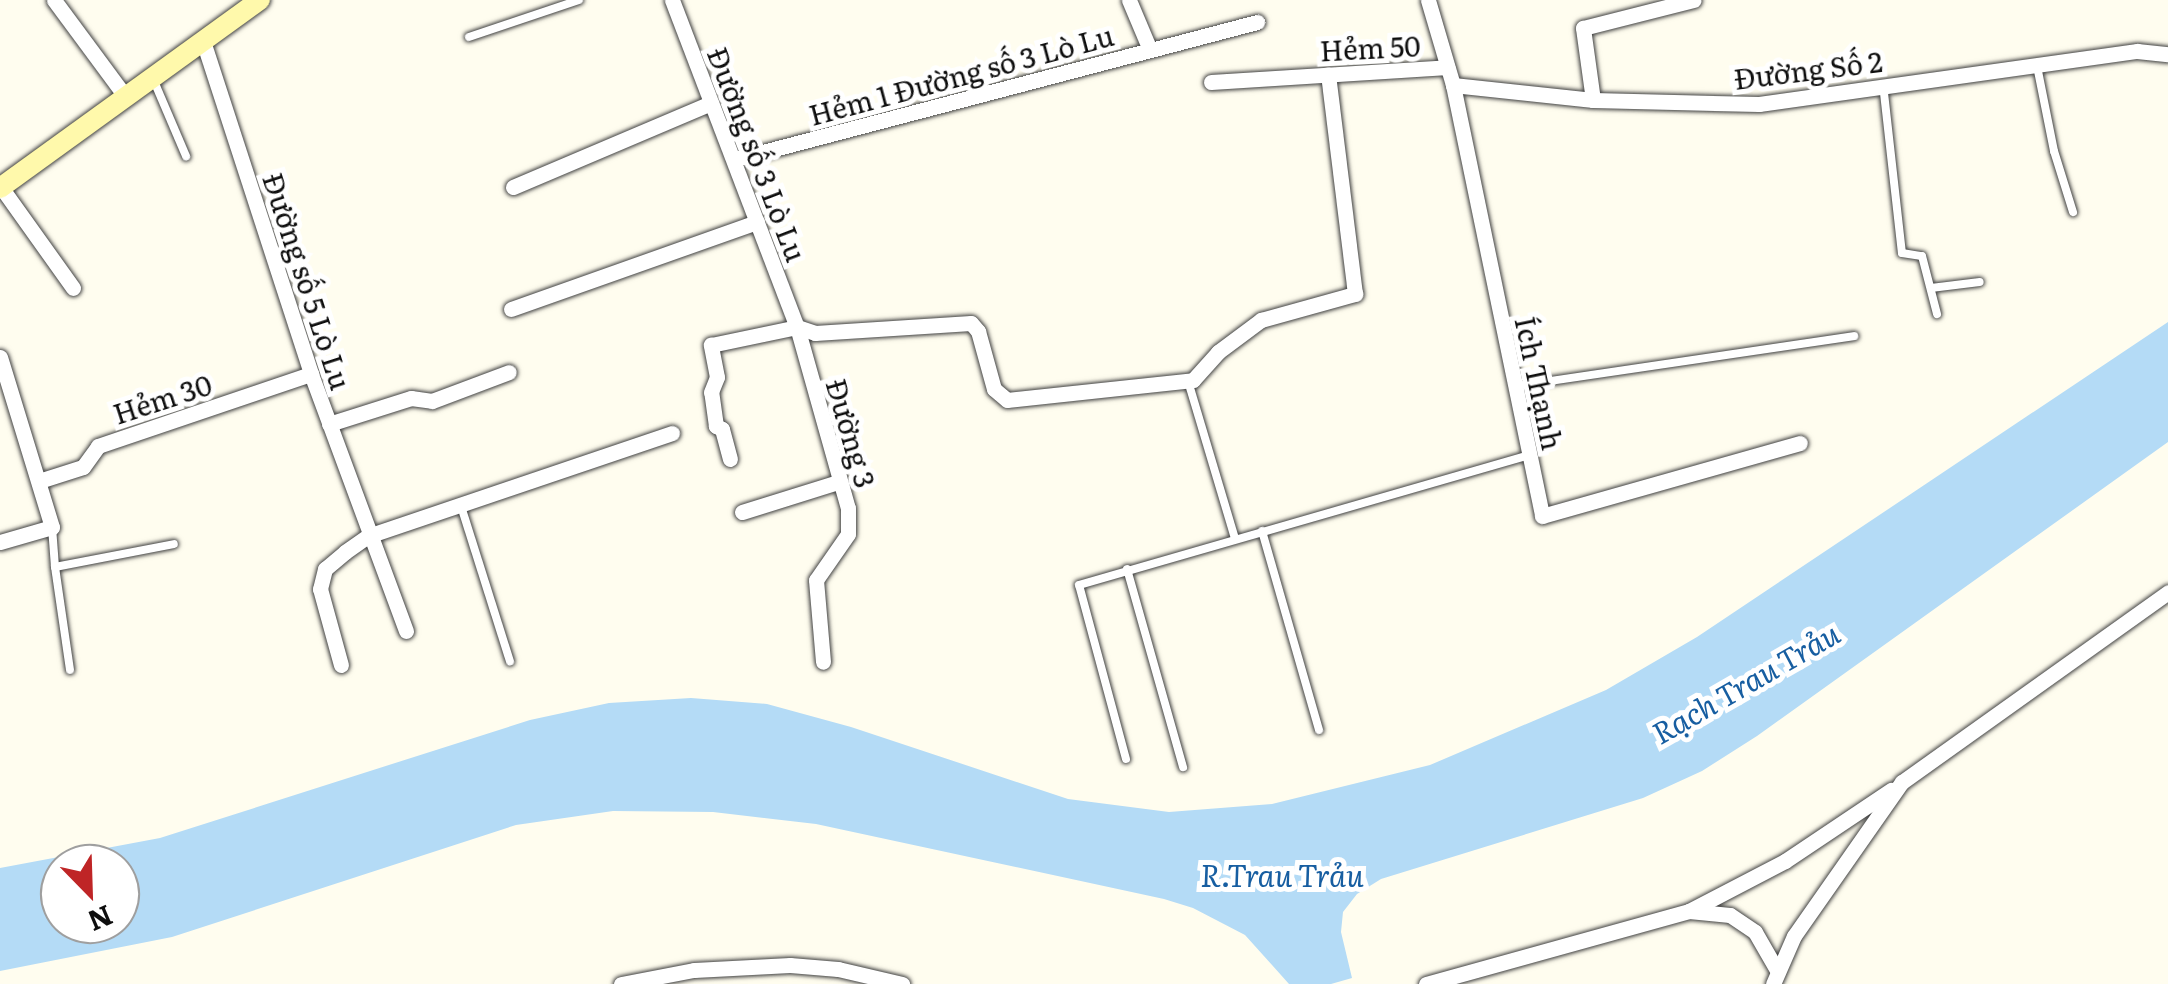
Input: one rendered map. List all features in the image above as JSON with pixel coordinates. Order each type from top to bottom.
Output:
[{"type":"street","points":[[54,0],[124,96]]},
{"type":"street","points":[[73,288],[0,187],[260,0]]},
{"type":"street","name":"Đường số 3 Lò Lu","points":[[672,0],[736,159],[797,327]]},
{"type":"street","points":[[1129,0],[1150,50]]},
{"type":"street","name":"Ích Thạnh","points":[[1428,0],[1453,85],[1542,516],[1800,443]]},
{"type":"street","points":[[1593,100],[1582,28],[1659,4],[1694,0]]},
{"type":"street","name":"Hẻm 1 Đường số 3 Lò Lu","points":[[736,159],[1257,22]]},
{"type":"street","name":"Đường số 5 Lò Lu","points":[[202,41],[329,424],[406,632]]},
{"type":"street","name":"Đường Số 2","points":[[1453,85],[1593,100],[1759,104],[2137,51],[2168,54]]},
{"type":"street","name":"Hẻm 50","points":[[1211,82],[1448,68]]},
{"type":"street","points":[[730,458],[722,429],[716,426],[712,392],[717,376],[711,345],[797,327],[815,333],[971,323],[978,331],[994,388],[1008,400],[1188,381],[1261,320],[1355,294],[1328,75]]},
{"type":"street","points":[[514,186],[711,103]]},
{"type":"street","points":[[511,309],[757,222]]},
{"type":"street","name":"Đường 3","points":[[797,327],[850,528],[816,580],[823,662]]},
{"type":"street","points":[[0,358],[52,527],[0,542]]},
{"type":"street","points":[[329,424],[411,398],[432,401],[510,372]]},
{"type":"street","name":"Hẻm 30","points":[[39,481],[83,467],[98,446],[312,374]]},
{"type":"street","points":[[0,418],[18,412]]},
{"type":"street","points":[[341,665],[320,582],[328,565],[368,536],[672,433]]},
{"type":"street","points":[[742,512],[838,482]]},
{"type":"street","points":[[1426,984],[1689,910],[1785,861],[2168,592]]},
{"type":"street","points":[[1775,978],[1794,936],[1902,782]]},
{"type":"street","points":[[1689,910],[1730,915],[1756,932],[1775,978]]},
{"type":"street","points":[[621,984],[694,970],[790,964],[838,969],[902,984]]},
{"type":"lane","points":[[469,38],[579,0]]},
{"type":"lane","points":[[2038,66],[2054,150],[2073,212]]},
{"type":"lane","points":[[152,77],[186,156]]},
{"type":"lane","points":[[1884,84],[1902,253],[1922,256],[1936,314]]},
{"type":"lane","points":[[1931,288],[1980,282]]},
{"type":"lane","points":[[1516,386],[1854,336]]},
{"type":"lane","points":[[1188,381],[1234,539]]},
{"type":"lane","points":[[1126,760],[1078,588],[1087,580],[1530,456]]},
{"type":"lane","points":[[462,506],[510,661]]},
{"type":"lane","points":[[52,527],[70,670]]},
{"type":"lane","points":[[1262,531],[1318,730]]},
{"type":"lane","points":[[55,567],[174,544]]},
{"type":"lane","points":[[1127,570],[1183,767]]},
{"type":"water","name":"R.Trau Trảu","points":[[2168,322],[2168,442],[1757,736],[1702,771],[1643,798],[1381,879],[1357,894],[1343,912],[1341,932],[1352,978],[1331,984],[1289,984],[1245,935],[1193,908],[1164,899],[816,824],[713,812],[613,811],[516,825],[172,937],[140,943],[140,844],[128,844],[160,838],[530,720],[609,703],[691,698],[767,704],[851,727],[1068,799],[1169,812],[1272,804],[1430,765],[1606,690],[1697,637]]},
{"type":"water","name":"R.Trau Trảu","points":[[40,860],[40,944],[137,944],[0,971],[0,868]]},
{"type":"water label","name":"Rạch Trau Trảu","points":[[1745,682]]}]
